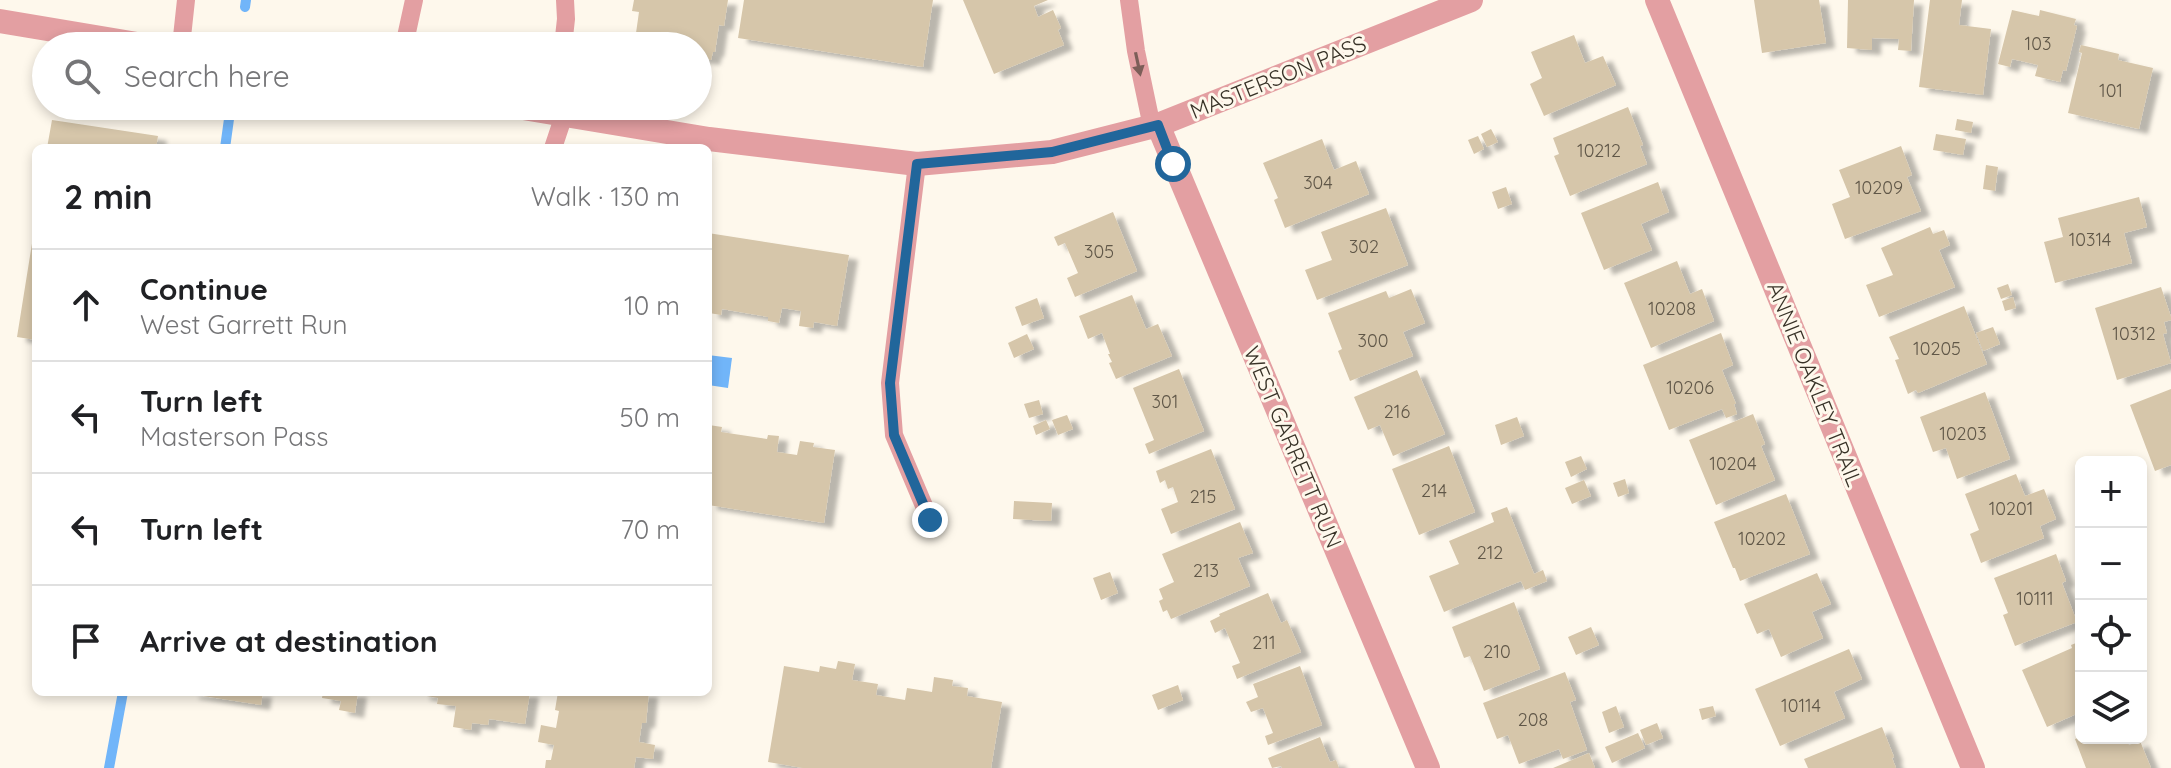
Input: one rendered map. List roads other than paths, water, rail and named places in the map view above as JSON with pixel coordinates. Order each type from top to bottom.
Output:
[{"type":"street","name":"MASTERSON PASS","points":[[607,120],[709,139],[917,164],[1052,152],[1155,126],[1471,0]]},
{"type":"street","name":"ANNIE OAKLEY TRAIL","points":[[1657,0],[1973,768]]},
{"type":"street","points":[[0,21],[66,32]]},
{"type":"street","name":"WEST GARRETT RUN","points":[[1155,126],[1428,768]]},
{"type":"lane","points":[[183,32],[186,0]]},
{"type":"lane","points":[[407,32],[414,0]]},
{"type":"lane","points":[[565,0],[565,32]]},
{"type":"lane","points":[[1129,0],[1136,51],[1155,126]]},
{"type":"lane","points":[[554,144],[557,120]]},
{"type":"lane","points":[[917,164],[890,383],[894,435],[930,520]]},
{"type":"water","points":[[712,356],[732,358],[728,388],[712,386]]},
{"type":"waterway","points":[[245,7],[246,0]]},
{"type":"waterway","points":[[226,144],[229,120]]},
{"type":"waterway","points":[[109,768],[122,696]]}]
